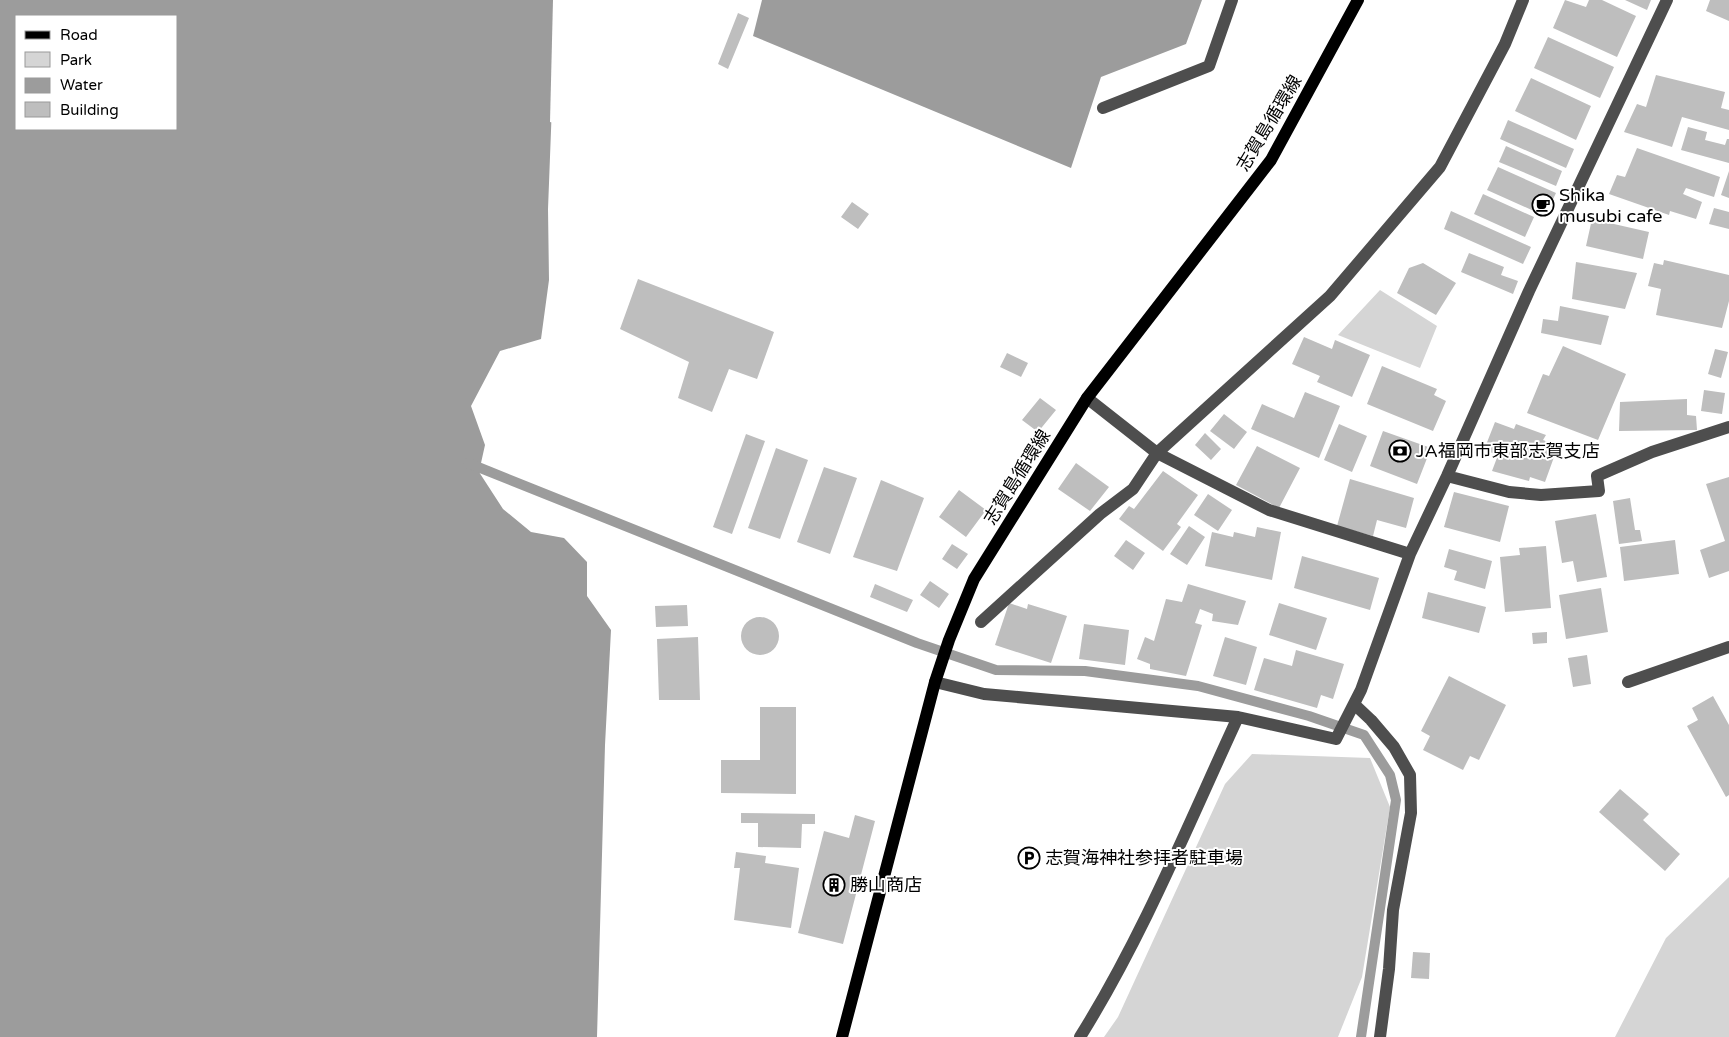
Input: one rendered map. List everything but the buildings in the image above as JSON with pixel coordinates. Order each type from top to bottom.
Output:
[{"type":"main road","name":"志賀島循環線","points":[[842,1037],[935,682],[949,640],[974,579],[1087,398],[1271,160],[1358,0]]},
{"type":"street","points":[[1103,108],[1209,66],[1232,0]]},
{"type":"street","points":[[981,622],[1100,514],[1133,489],[1157,453],[1330,296],[1440,167],[1505,44],[1523,0]]},
{"type":"street","points":[[935,682],[984,694],[1238,717],[1336,738],[1361,690],[1410,554],[1447,476],[1529,291],[1667,0]]},
{"type":"street","points":[[1087,398],[1157,453],[1269,510],[1410,554]]},
{"type":"street","points":[[1447,476],[1510,492],[1533,494],[1599,491],[1597,476],[1652,452],[1729,427]]},
{"type":"street","points":[[1628,682],[1729,646]]},
{"type":"street","points":[[1354,704],[1372,720],[1394,747],[1410,775],[1411,813],[1393,910],[1389,969],[1380,1037]]},
{"type":"street","points":[[1080,1037],[1102,1002],[1127,955],[1238,717]]},
{"type":"green space","points":[[1380,290],[1437,326],[1420,368],[1338,335]]},
{"type":"green space","points":[[1252,754],[1370,758],[1390,807],[1362,977],[1338,1037],[1104,1037],[1118,1017],[1225,784]]},
{"type":"green space","points":[[1729,877],[1729,1037],[1615,1037],[1666,938]]},
{"type":"water","points":[[0,0],[556,0],[548,209],[549,280],[541,339],[500,351],[471,406],[485,445],[479,472],[503,509],[531,532],[564,538],[587,562],[587,596],[611,630],[605,745],[597,1037],[0,1037]]},
{"type":"water","points":[[762,0],[1202,0],[1186,44],[1101,77],[1071,168],[753,36]]},
{"type":"pier","points":[[553,0],[559,0],[554,123],[550,122]]},
{"type":"waterway","points":[[468,463],[917,643],[996,670],[1085,671],[1198,686],[1309,716],[1364,735],[1390,775],[1396,800],[1361,1037]]},
{"type":"place","name":"Shika musubi cafe","points":[[1543,205]]},
{"type":"place","name":"JA福岡市東部志賀支店","points":[[1400,451]]},
{"type":"place","name":"志賀海神社参拝者駐車場","points":[[1029,858]]},
{"type":"place","name":"勝山商店","points":[[834,885]]}]
